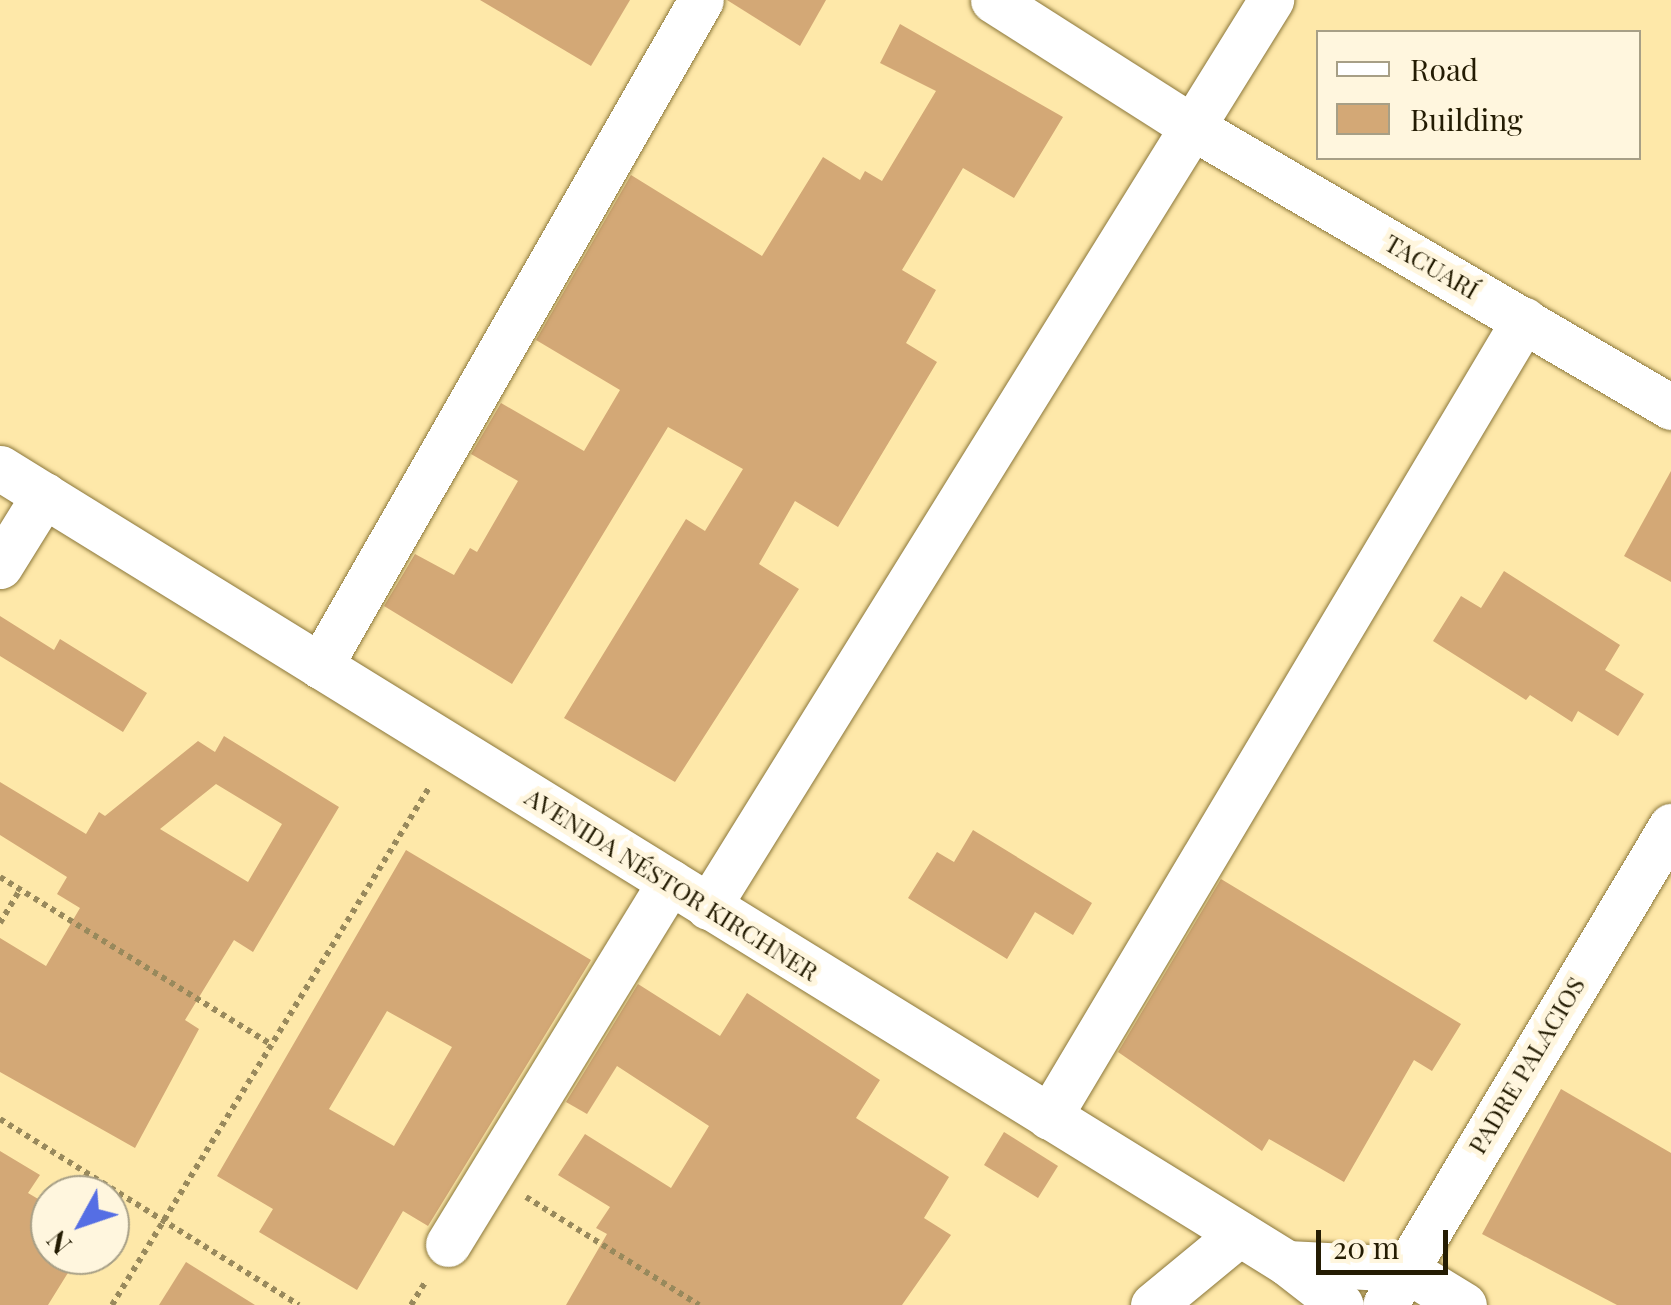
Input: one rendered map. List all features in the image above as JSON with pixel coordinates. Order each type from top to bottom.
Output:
[{"type":"street","points":[[320,666],[701,0]]},
{"type":"street","name":"TACUARÍ","points":[[993,0],[1192,127],[1671,407]]},
{"type":"street","points":[[708,906],[1271,0]]},
{"type":"street","points":[[1048,1117],[1524,320]]},
{"type":"street","name":"AVENIDA NÉSTOR KIRCHNER","points":[[0,468],[1287,1263],[1342,1305]]},
{"type":"street","points":[[0,566],[44,495]]},
{"type":"street","name":"PADRE PALACIOS","points":[[1395,1287],[1671,826]]},
{"type":"street","points":[[448,1244],[670,882]]},
{"type":"street","points":[[1154,1305],[1239,1234]]},
{"type":"street","points":[[1287,1263],[1464,1305]]},
{"type":"path","points":[[112,1305],[454,748]]},
{"type":"path","points":[[0,878],[272,1045]]},
{"type":"path","points":[[0,923],[20,890]]},
{"type":"path","points":[[0,1119],[299,1305]]},
{"type":"path","points":[[490,1175],[699,1305]]},
{"type":"building","points":[[480,0],[630,0],[591,66]]},
{"type":"building","points":[[727,0],[826,0],[800,46]]},
{"type":"building","points":[[900,24],[1063,117],[1014,198],[963,168],[902,270],[936,290],[906,343],[937,362],[838,527],[795,501],[759,564],[799,589],[675,782],[564,718],[686,519],[705,531],[743,469],[668,427],[512,684],[384,606],[415,554],[454,575],[470,548],[477,552],[518,481],[471,454],[501,403],[584,451],[620,390],[536,340],[631,175],[762,256],[823,157],[860,180],[865,171],[882,181],[936,91],[880,63]]},
{"type":"building","points":[[1671,471],[1671,582],[1624,556]]},
{"type":"building","points":[[1504,571],[1620,645],[1605,670],[1644,694],[1618,736],[1578,711],[1572,722],[1530,695],[1526,700],[1433,641],[1461,596],[1481,608]]},
{"type":"building","points":[[0,616],[54,650],[60,639],[147,693],[123,732],[0,656]]},
{"type":"building","points":[[224,736],[339,807],[253,952],[234,940],[185,1020],[199,1029],[135,1148],[0,1072],[0,938],[46,966],[80,908],[57,894],[67,877],[0,835],[0,782],[86,834],[99,812],[105,816],[198,741],[215,752]],"holes":[[[216,784],[282,824],[248,882],[160,829]]]},
{"type":"building","points":[[973,830],[1092,903],[1073,935],[1035,912],[1007,959],[908,898],[937,852],[954,862]]},
{"type":"building","points":[[406,850],[591,960],[428,1226],[403,1211],[357,1290],[259,1232],[273,1209],[217,1176]],"holes":[[[387,1011],[452,1047],[394,1146],[329,1109]]]},
{"type":"building","points":[[1221,879],[1461,1024],[1432,1071],[1414,1060],[1344,1182],[1269,1139],[1262,1151],[1118,1052]]},
{"type":"building","points":[[638,984],[720,1036],[747,993],[880,1080],[856,1118],[949,1177],[924,1218],[951,1235],[902,1305],[566,1305],[607,1234],[596,1228],[610,1207],[558,1175],[585,1134],[671,1188],[709,1126],[617,1066],[587,1114],[566,1102]]},
{"type":"building","points":[[1561,1089],[1671,1153],[1671,1305],[1617,1305],[1482,1234]]},
{"type":"building","points":[[1004,1132],[1058,1166],[1038,1198],[984,1165]]},
{"type":"building","points":[[0,1151],[40,1175],[30,1175],[28,1193],[30,1275],[67,1275],[48,1305],[0,1305]]},
{"type":"building","points":[[186,1262],[255,1305],[159,1305]]}]
